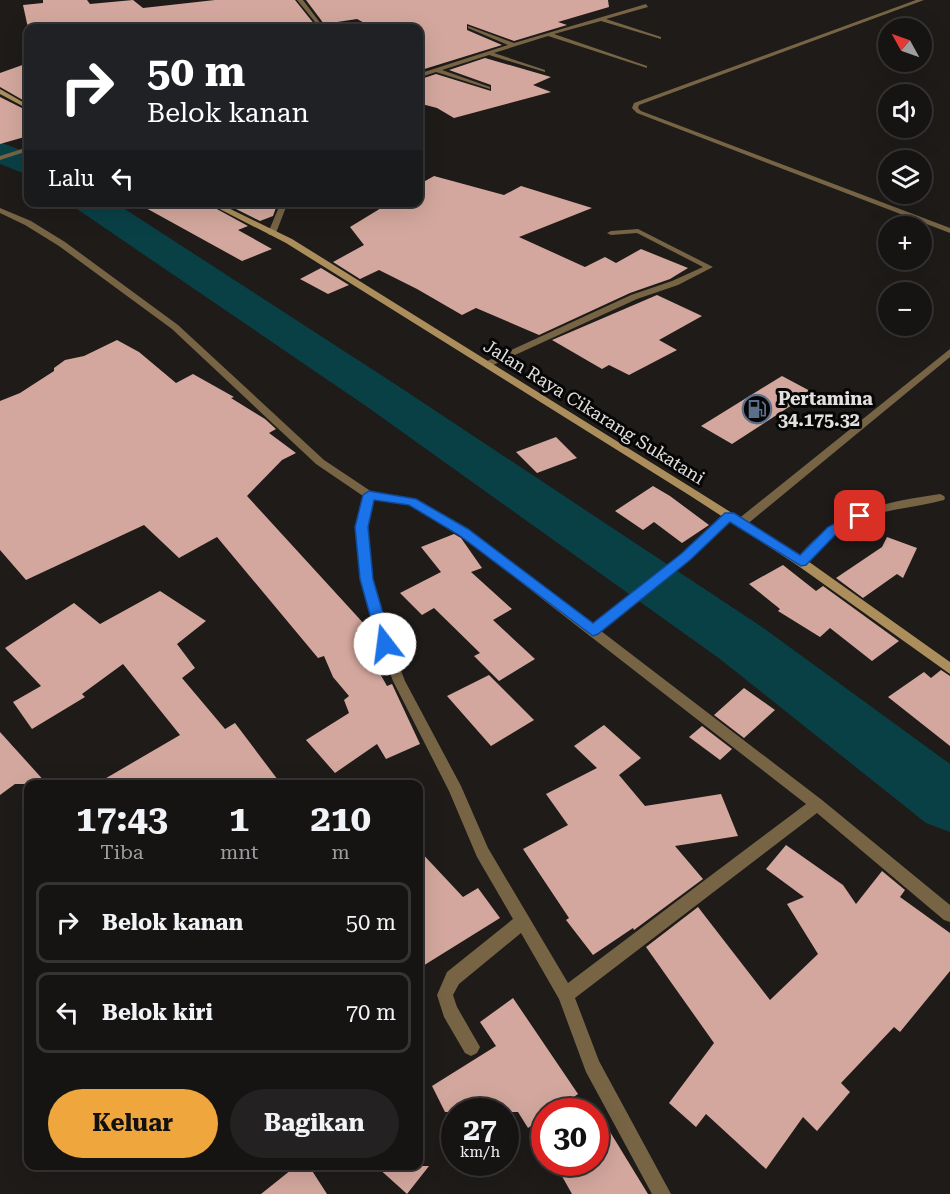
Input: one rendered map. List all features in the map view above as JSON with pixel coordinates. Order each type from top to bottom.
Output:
[{"type":"main road","points":[[0,91],[24,105]]},
{"type":"main road","name":"Jalan Raya Cikarang Sukatani","points":[[219,207],[323,262],[741,523],[801,562],[950,669]]},
{"type":"street","points":[[300,0],[319,24]]},
{"type":"street","points":[[921,0],[636,104],[635,108],[650,116],[950,231]]},
{"type":"street","points":[[423,74],[548,34],[646,6]]},
{"type":"street","points":[[600,19],[659,38]]},
{"type":"street","points":[[470,27],[513,45]]},
{"type":"street","points":[[548,34],[645,67]]},
{"type":"street","points":[[488,53],[543,71]]},
{"type":"street","points":[[438,70],[488,88]]},
{"type":"street","points":[[0,159],[24,150]]},
{"type":"street","points":[[272,233],[283,207]]},
{"type":"street","points":[[0,210],[28,223],[62,244],[175,327],[320,462],[369,495],[412,502],[464,532],[818,804],[950,915]]},
{"type":"street","points":[[488,364],[634,297],[675,283],[709,267],[639,231],[611,233]]},
{"type":"street","points":[[741,523],[950,352]]},
{"type":"street","points":[[369,495],[362,527],[367,579],[385,644],[399,681],[456,790],[482,852],[566,995],[592,1066],[662,1194]]},
{"type":"street","points":[[801,562],[833,530],[860,516],[896,504],[940,498]]},
{"type":"street","points":[[593,631],[685,557],[729,516]]},
{"type":"street","points":[[566,995],[818,804]]},
{"type":"street","points":[[471,1047],[450,1011],[445,995],[453,978],[522,922]]},
{"type":"building","points":[[43,0],[87,0],[90,4],[133,0],[143,8],[215,0],[295,0],[314,24],[27,24],[23,5],[43,3]]},
{"type":"building","points":[[306,0],[608,0],[609,7],[558,22],[567,25],[514,41],[467,24],[467,30],[502,45],[423,69],[423,24],[366,24],[357,19],[324,24]]},
{"type":"building","points":[[485,58],[551,77],[533,85],[551,92],[454,118],[437,108],[423,104],[423,78],[436,74],[491,91],[491,85],[449,70]]},
{"type":"building","points":[[24,64],[24,101],[0,87],[0,73]]},
{"type":"building","points":[[0,97],[24,109],[24,137],[0,144]]},
{"type":"building","points":[[434,176],[504,195],[521,186],[592,208],[519,237],[585,267],[605,257],[616,263],[641,249],[688,268],[670,279],[630,293],[539,335],[476,308],[462,315],[379,270],[360,279],[333,262],[364,245],[350,227],[383,207],[423,207],[423,182]]},
{"type":"building","points":[[144,207],[213,207],[248,226],[238,230],[272,249],[242,261]]},
{"type":"building","points":[[232,207],[276,207],[273,216],[260,221]]},
{"type":"building","points":[[321,268],[349,285],[328,294],[300,279]]},
{"type":"building","points":[[657,295],[702,316],[659,340],[677,350],[629,375],[609,365],[602,369],[552,340]]},
{"type":"building","points":[[117,340],[139,352],[176,383],[193,374],[234,397],[231,398],[265,419],[276,429],[269,433],[296,453],[282,460],[247,496],[366,626],[356,631],[387,686],[392,684],[420,744],[386,759],[377,744],[335,773],[306,740],[349,713],[344,700],[349,696],[333,677],[324,656],[318,658],[217,537],[179,558],[144,525],[26,580],[0,550],[0,401],[20,393],[54,371],[54,368],[65,360],[84,356]]},
{"type":"building","name":"Pertamina 34.175.32","points":[[782,376],[812,392],[732,444],[701,426]]},
{"type":"building","points":[[556,437],[577,458],[537,473],[516,452]]},
{"type":"building","points":[[653,486],[709,525],[682,543],[654,522],[643,530],[615,511]]},
{"type":"building","points":[[454,534],[461,538],[482,568],[471,572],[512,609],[493,620],[535,659],[499,681],[474,656],[480,653],[434,608],[422,615],[400,593],[441,572],[421,547]]},
{"type":"building","points":[[887,537],[917,548],[903,578],[897,574],[863,598],[836,578],[882,547]]},
{"type":"building","points":[[783,565],[816,591],[823,586],[899,641],[872,661],[830,628],[820,637],[778,611],[780,609],[749,584]]},
{"type":"building","points":[[160,591],[206,621],[177,644],[195,668],[182,678],[225,729],[235,723],[278,780],[103,780],[180,735],[123,664],[82,694],[85,697],[32,729],[13,702],[41,686],[5,648],[74,603],[100,624]]},
{"type":"building","points":[[941,670],[950,676],[950,746],[888,697],[924,672],[931,678]]},
{"type":"building","points":[[489,675],[534,720],[491,746],[447,696]]},
{"type":"building","points":[[744,688],[775,710],[744,738],[714,715]]},
{"type":"building","points":[[604,725],[641,758],[619,775],[645,806],[721,794],[738,836],[675,846],[703,879],[634,930],[633,928],[593,955],[566,920],[569,918],[523,849],[568,825],[546,794],[597,768],[574,746]]},
{"type":"building","points":[[702,726],[732,749],[720,760],[689,737]]},
{"type":"building","points":[[0,732],[43,780],[24,780],[24,784],[15,784],[0,795]]},
{"type":"building","points":[[786,845],[843,885],[856,904],[882,871],[905,890],[900,897],[950,933],[950,971],[900,1032],[894,1027],[841,1083],[850,1092],[817,1131],[803,1117],[766,1169],[706,1114],[696,1127],[669,1103],[714,1043],[646,947],[698,907],[770,1000],[818,954],[787,904],[804,897],[766,869]]},
{"type":"building","points":[[423,854],[463,897],[478,888],[500,918],[423,966]]},
{"type":"building","points":[[513,998],[578,1094],[572,1098],[531,1098],[531,1126],[528,1128],[519,1114],[519,1098],[441,1098],[441,1104],[432,1086],[496,1046],[480,1022]]},
{"type":"building","points":[[609,1130],[648,1194],[572,1194],[562,1176],[609,1176]]},
{"type":"building","points":[[423,1166],[429,1166],[407,1194],[380,1170],[423,1170]]},
{"type":"building","points":[[291,1170],[312,1170],[327,1194],[261,1194]]},
{"type":"waterway","points":[[0,152],[24,163]]},
{"type":"waterway","points":[[97,207],[382,396],[741,643],[950,802]]},
{"type":"place","name":"Pertamina 34.175.32","points":[[757,409]]},
{"type":"route","points":[[385,644],[367,579],[362,527],[369,495],[393,497],[412,502],[464,532],[593,631],[685,557],[729,516],[801,562],[833,530],[860,516]]}]
